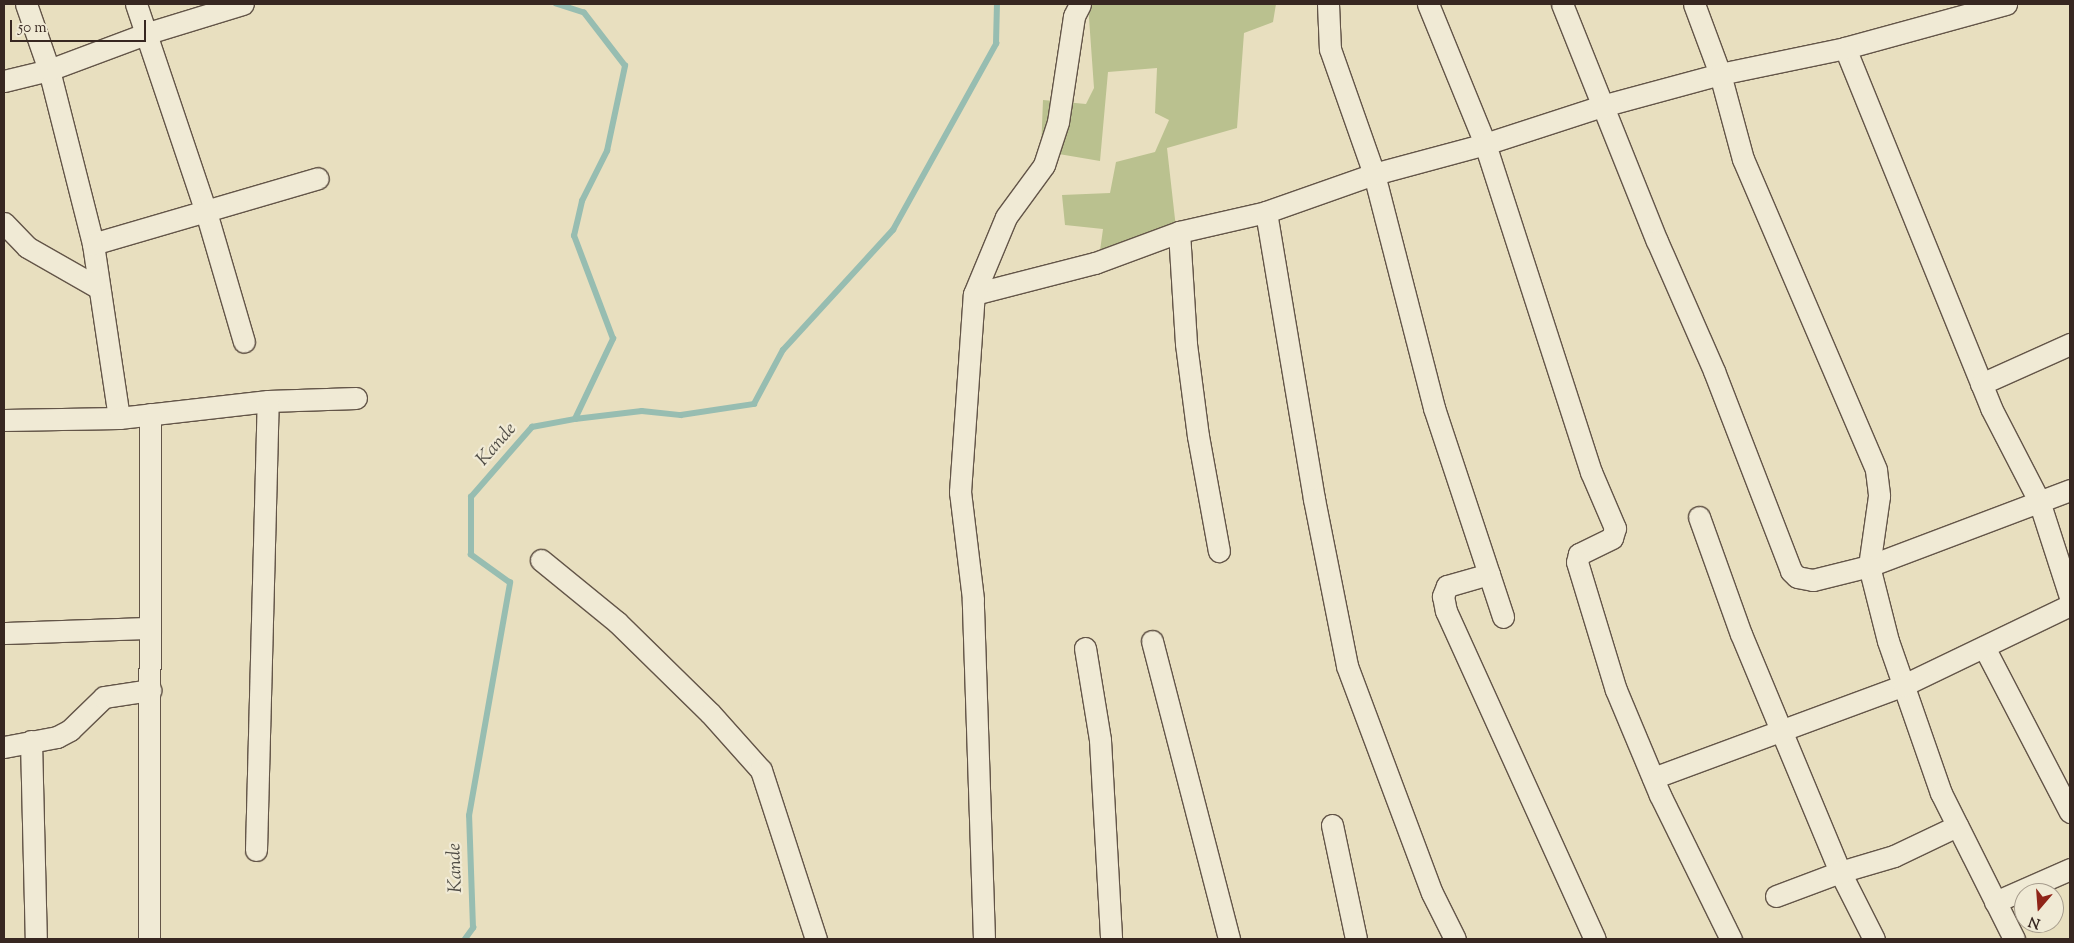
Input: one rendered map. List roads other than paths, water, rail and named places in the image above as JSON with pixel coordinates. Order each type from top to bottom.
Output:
[{"type":"street","points":[[26,4],[48,70],[93,244],[119,418]]},
{"type":"street","points":[[136,4],[148,33],[206,212],[244,342]]},
{"type":"street","points":[[4,80],[48,70],[148,33],[243,4]]},
{"type":"street","points":[[984,939],[973,599],[960,492],[974,294],[1006,217],[1044,165],[1058,122],[1074,16],[1080,4]]},
{"type":"street","points":[[1328,4],[1330,49],[1374,174],[1434,408],[1504,618]]},
{"type":"street","points":[[1428,4],[1485,144],[1591,472],[1615,528],[1612,538],[1579,554],[1578,569],[1616,690],[1653,778],[1731,939]]},
{"type":"street","points":[[1562,4],[1602,106],[1714,370],[1791,571],[1796,577],[1813,580],[1869,566],[2070,490]]},
{"type":"street","points":[[1694,4],[1720,74],[1743,159],[1876,470],[1879,496],[1869,566],[1888,641],[1941,793],[2014,939]]},
{"type":"street","points":[[974,294],[1095,262],[1179,232],[1266,212],[1374,174],[1485,144],[1602,106],[1720,74],[1845,48],[2006,4]]},
{"type":"street","points":[[1845,48],[1981,384],[2039,501],[2070,597]]},
{"type":"street","points":[[93,244],[318,178]]},
{"type":"street","points":[[1266,212],[1314,499],[1346,666],[1432,893],[1455,939]]},
{"type":"street","points":[[4,223],[27,248],[99,288]]},
{"type":"street","points":[[1179,232],[1188,362],[1198,436],[1220,551]]},
{"type":"street","points":[[1981,384],[2070,344]]},
{"type":"street","points":[[4,420],[119,418],[268,401],[356,398]]},
{"type":"street","points":[[256,850],[268,401]]},
{"type":"street","points":[[149,939],[150,414]]},
{"type":"street","points":[[1699,517],[1727,601],[1840,872],[1874,939]]},
{"type":"street","points":[[542,560],[616,622],[710,713],[761,770],[816,939]]},
{"type":"street","points":[[1489,574],[1447,586],[1443,596],[1446,611],[1595,939]]},
{"type":"street","points":[[1653,778],[1904,685],[2070,605]]},
{"type":"street","points":[[4,633],[150,628]]},
{"type":"street","points":[[1152,642],[1228,939]]},
{"type":"street","points":[[1984,647],[2070,812]]},
{"type":"street","points":[[1085,648],[1100,740],[1111,939]]},
{"type":"street","points":[[4,747],[57,737],[70,730],[104,697],[150,690]]},
{"type":"street","points":[[31,741],[36,939]]},
{"type":"street","points":[[1332,825],[1356,939]]},
{"type":"street","points":[[1776,896],[1840,872],[1894,856],[1957,826]]},
{"type":"street","points":[[1995,902],[2070,869]]},
{"type":"waterway","name":"Kande","points":[[465,939],[473,928],[469,816],[510,583],[471,555],[471,497],[532,427],[575,419],[613,339],[574,236],[582,201],[607,151],[625,66],[584,13],[556,4]]},
{"type":"waterway","points":[[575,419],[642,411],[681,415],[754,404],[783,350],[893,230],[996,44],[997,4]]}]
